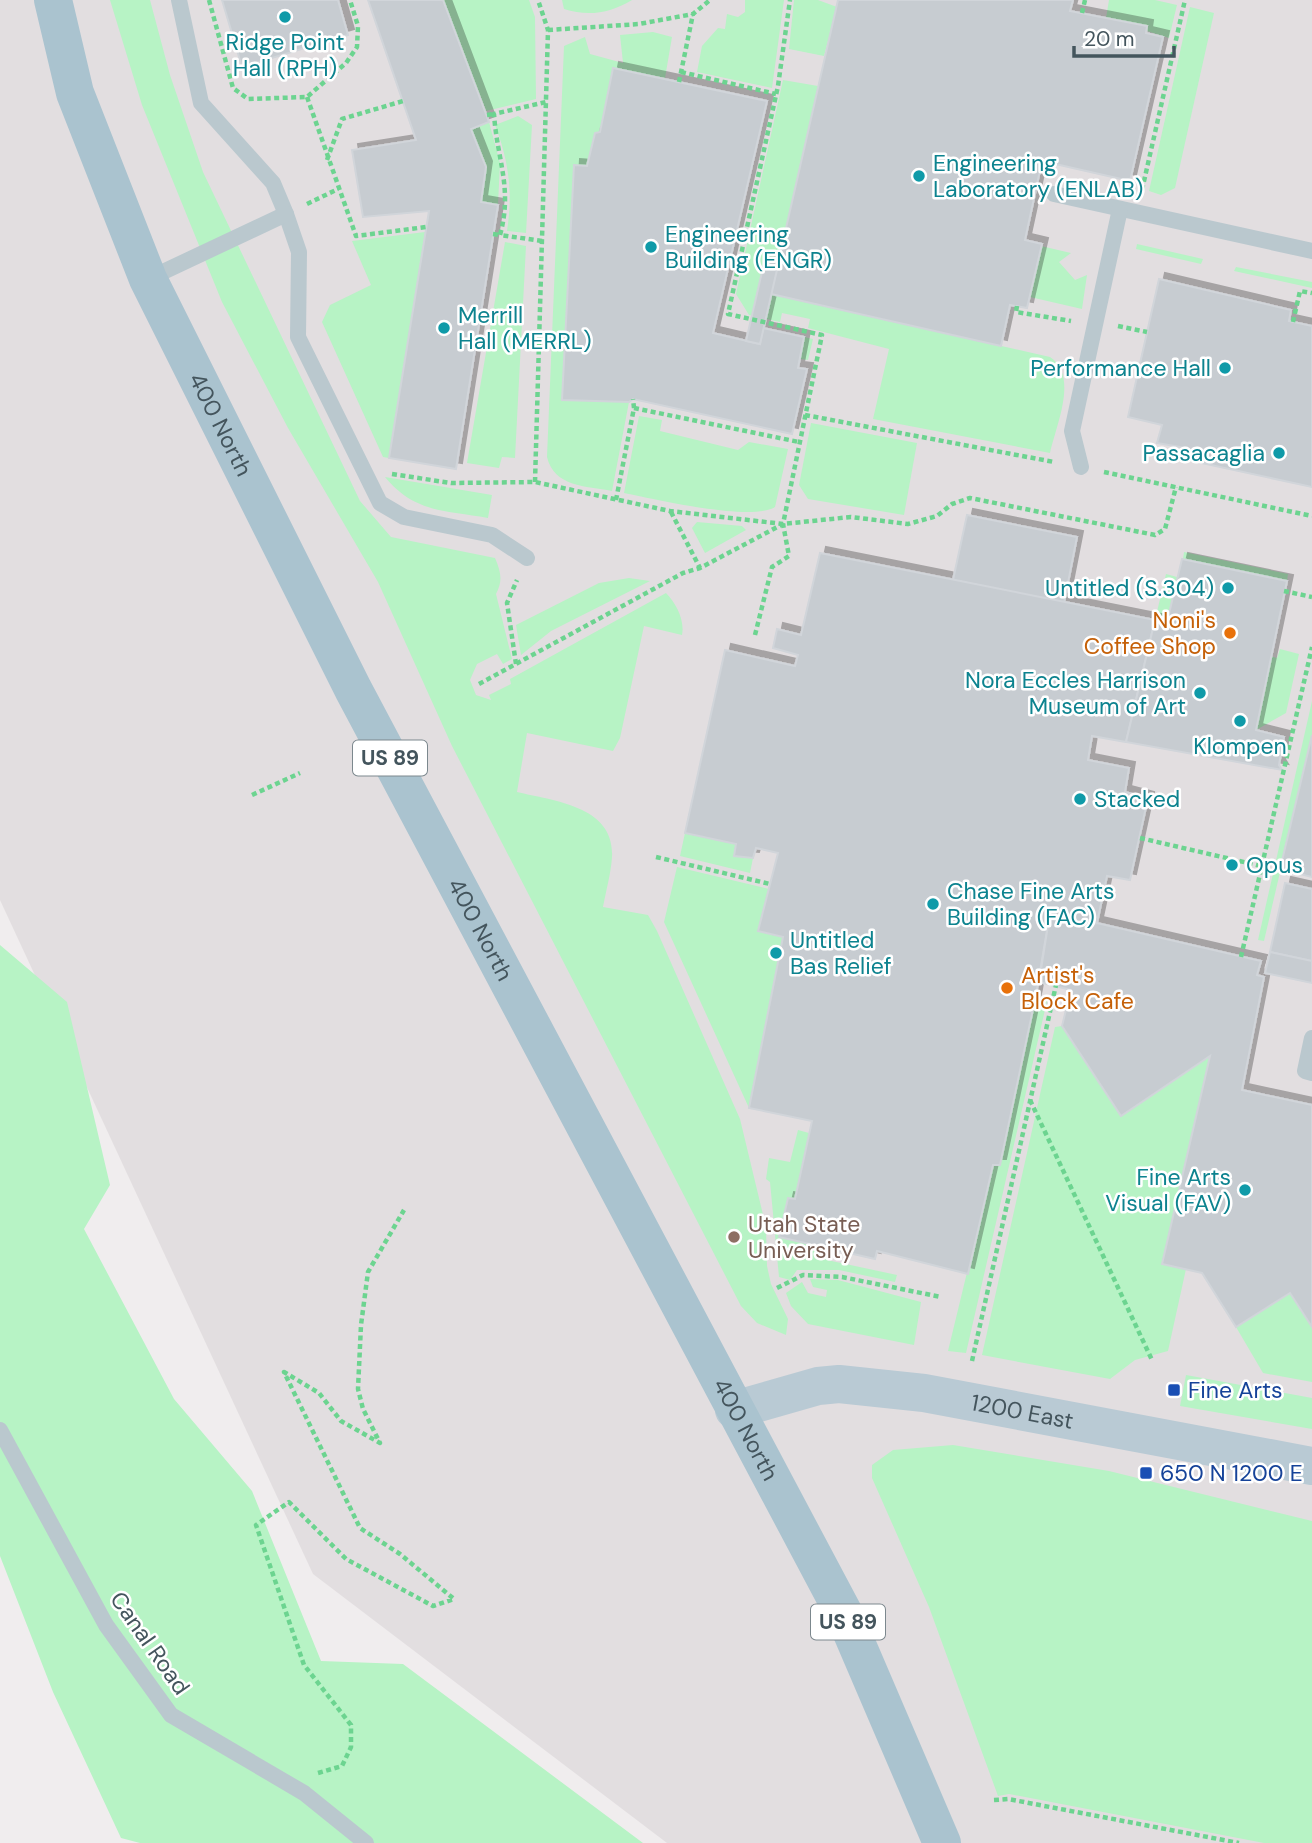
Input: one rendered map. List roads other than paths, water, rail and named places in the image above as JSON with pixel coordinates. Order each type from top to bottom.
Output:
[{"type":"main road","name":"400 North","points":[[52,0],[75,93],[148,279],[353,689],[843,1612],[942,1843]]},
{"type":"main road","name":"1200 East","points":[[734,1409],[818,1386],[839,1384],[924,1392],[1312,1466]]},
{"type":"lane","points":[[179,0],[201,103],[273,183],[286,214],[299,253],[298,337],[380,503],[404,517],[492,535],[527,558]]},
{"type":"lane","points":[[1054,194],[1312,251]]},
{"type":"lane","points":[[1081,467],[1072,431],[1120,209]]},
{"type":"lane","points":[[148,279],[286,214]]},
{"type":"lane","points":[[1312,1038],[1305,1072],[1312,1073]]},
{"type":"lane","name":"Canal Road","points":[[0,1430],[106,1625],[171,1714],[304,1793],[366,1843]]},
{"type":"place","name":"Ridge Point Hall (RPH)","points":[[285,17]]},
{"type":"place","name":"Engineering Laboratory (ENLAB)","points":[[919,176]]},
{"type":"place","name":"Engineering Building (ENGR)","points":[[651,247]]},
{"type":"place","name":"Merrill Hall (MERRL)","points":[[444,328]]},
{"type":"place","name":"Performance Hall","points":[[1225,368]]},
{"type":"place","name":"Passacaglia","points":[[1279,453]]},
{"type":"place","name":"Untitled (S.304)","points":[[1228,588]]},
{"type":"place","name":"Noni's Coffee Shop","points":[[1230,633]]},
{"type":"place","name":"Nora Eccles Harrison Museum of Art","points":[[1200,693]]},
{"type":"place","name":"Klompen","points":[[1240,721]]},
{"type":"place","name":"Stacked","points":[[1080,799]]},
{"type":"place","name":"Opus","points":[[1232,865]]},
{"type":"place","name":"Chase Fine Arts Building (FAC)","points":[[933,904]]},
{"type":"place","name":"Untitled Bas Relief","points":[[776,953]]},
{"type":"place","name":"Artist's Block Cafe","points":[[1007,988]]},
{"type":"place","name":"Fine Arts Visual (FAV)","points":[[1245,1190]]},
{"type":"place","name":"Utah State University","points":[[734,1237]]},
{"type":"place","name":"Fine Arts","points":[[1174,1390]]},
{"type":"place","name":"650 N 1200 E","points":[[1146,1473]]}]
